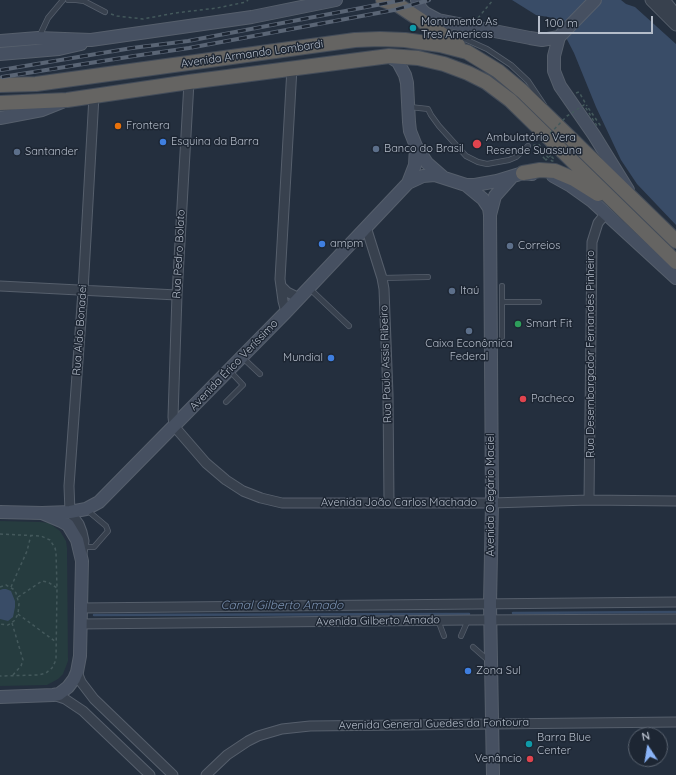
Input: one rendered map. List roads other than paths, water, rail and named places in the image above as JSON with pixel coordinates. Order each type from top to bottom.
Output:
[{"type":"highway","points":[[383,0],[398,5],[467,52]]},
{"type":"highway","name":"Avenida Armando Lombardi","points":[[0,85],[36,84],[355,40],[405,40],[440,45],[467,52],[498,71],[522,91],[554,124],[676,241]]},
{"type":"highway","name":"Avenida Armando Lombardi","points":[[0,103],[67,100],[189,82],[389,56],[418,58],[444,64],[486,82],[510,100],[610,208]]},
{"type":"highway","points":[[517,176],[540,170],[555,171],[574,179],[676,262]]},
{"type":"main road","points":[[0,41],[38,38],[91,40],[252,17],[336,0]]},
{"type":"main road","points":[[418,0],[421,9],[446,26],[547,40],[561,36]]},
{"type":"main road","points":[[595,0],[561,36],[555,49],[553,64],[560,86],[594,135],[638,205]]},
{"type":"main road","points":[[0,54],[59,49],[91,40]]},
{"type":"main road","points":[[389,56],[398,62],[404,70],[407,83],[410,131],[416,146],[427,163],[444,177]]},
{"type":"main road","name":"Avenida Armando Lombardi","points":[[0,118],[29,113],[54,106],[67,100]]},
{"type":"main road","points":[[0,113],[29,113]]},
{"type":"main road","points":[[408,183],[415,165],[416,146]]},
{"type":"main road","points":[[408,183],[423,176],[435,175],[466,185],[486,183],[517,176]]},
{"type":"main road","name":"Avenida Olegário Maciel","points":[[490,215],[495,196],[517,176]]},
{"type":"main road","name":"Avenida Érico Veríssimo","points":[[0,512],[70,512],[86,509],[99,502],[286,312],[408,183]]},
{"type":"main road","name":"Avenida Olegário Maciel","points":[[466,185],[483,199],[489,208],[496,320],[490,604],[493,775]]},
{"type":"main road","points":[[610,208],[676,278]]},
{"type":"main road","points":[[0,697],[59,694],[68,687],[77,672],[80,656],[82,561],[77,540],[68,525],[55,517],[42,513]]},
{"type":"street","points":[[651,0],[676,25]]},
{"type":"street","points":[[664,0],[676,16]]},
{"type":"street","points":[[286,312],[281,286],[292,68]]},
{"type":"street","name":"Rua Pedro Bolato","points":[[174,426],[173,417],[177,295],[189,82]]},
{"type":"street","name":"Rua Aldo Bonadei","points":[[70,512],[69,486],[94,96]]},
{"type":"street","name":"Rua Desembargador Fernandes Pinheiro","points":[[589,500],[592,242],[594,230],[610,208]]},
{"type":"street","name":"Rua Paulo Assis Ribeiro","points":[[366,228],[382,278],[388,395],[389,503]]},
{"type":"street","points":[[0,286],[177,295]]},
{"type":"street","points":[[281,286],[293,296],[299,298]]},
{"type":"street","name":"Avenida João Carlos Machado","points":[[174,426],[206,463],[226,480],[243,491],[261,498],[282,503],[492,503],[589,500],[676,500]]},
{"type":"street","points":[[70,512],[79,524],[82,532],[82,561]]},
{"type":"street","name":"Avenida Gilberto Amado","points":[[80,608],[676,602]]},
{"type":"street","name":"Avenida Gilberto Amado","points":[[80,624],[676,619]]},
{"type":"street","points":[[77,672],[81,682],[94,699],[173,775]]},
{"type":"street","points":[[53,695],[65,700],[83,712],[150,775]]},
{"type":"street","name":"Avenida General Guedes da Fontoura","points":[[206,775],[227,755],[248,741],[258,736],[282,729],[310,726],[676,722]]},
{"type":"lane","points":[[38,38],[46,22],[63,0]]},
{"type":"lane","points":[[68,0],[84,1],[105,12]]},
{"type":"lane","points":[[423,22],[446,26],[495,53],[520,73],[536,91],[554,124]]},
{"type":"lane","points":[[408,107],[428,109],[431,116],[439,126],[466,156],[478,162],[487,164],[509,160],[516,157],[528,146]]},
{"type":"lane","points":[[382,278],[428,277]]},
{"type":"lane","points":[[502,286],[502,302],[496,320],[502,337]]},
{"type":"lane","points":[[309,288],[349,326]]},
{"type":"lane","points":[[502,302],[539,302]]},
{"type":"lane","points":[[242,357],[260,374]]},
{"type":"lane","points":[[226,402],[243,385],[229,370]]},
{"type":"lane","points":[[83,547],[94,547],[108,531],[106,526],[86,509]]},
{"type":"lane","points":[[438,620],[444,636]]},
{"type":"lane","points":[[462,636],[468,620]]},
{"type":"lane","points":[[473,647],[491,663]]},
{"type":"water","points":[[512,0],[621,0],[626,4],[635,7],[676,44],[676,225],[637,184],[621,160],[596,107],[574,53],[559,24],[554,18],[536,15]]},
{"type":"water","points":[[3,589],[11,591],[15,601],[13,617],[8,621],[0,619],[0,590]]},
{"type":"waterway","name":"Canal Gilberto Amado","points":[[513,613],[676,612]]},
{"type":"waterway","name":"Canal Gilberto Amado","points":[[94,615],[469,614]]},
{"type":"railway","points":[[1,70],[132,48],[188,41],[403,0]]},
{"type":"railway","points":[[2,77],[189,48],[394,10],[429,0]]},
{"type":"place","name":"Monumento As Tres Americas","points":[[413,28]]},
{"type":"place","name":"Frontera","points":[[118,126]]},
{"type":"place","name":"Esquina da Barra","points":[[163,142]]},
{"type":"place","name":"Ambulatório Vera Resende Suassuna","points":[[477,144]]},
{"type":"place","name":"Banco do Brasil","points":[[376,149]]},
{"type":"place","name":"Santander","points":[[17,152]]},
{"type":"place","name":"ampm","points":[[322,244]]},
{"type":"place","name":"Correios","points":[[510,246]]},
{"type":"place","name":"Itaú","points":[[452,291]]},
{"type":"place","name":"Smart Fit","points":[[518,324]]},
{"type":"place","name":"Caixa Econômica Federal","points":[[469,331]]},
{"type":"place","name":"Mundial","points":[[331,358]]},
{"type":"place","name":"Pacheco","points":[[523,399]]},
{"type":"place","name":"Zona Sul","points":[[468,671]]},
{"type":"place","name":"Barra Blue Center","points":[[529,744]]},
{"type":"place","name":"Venâncio","points":[[530,759]]}]
